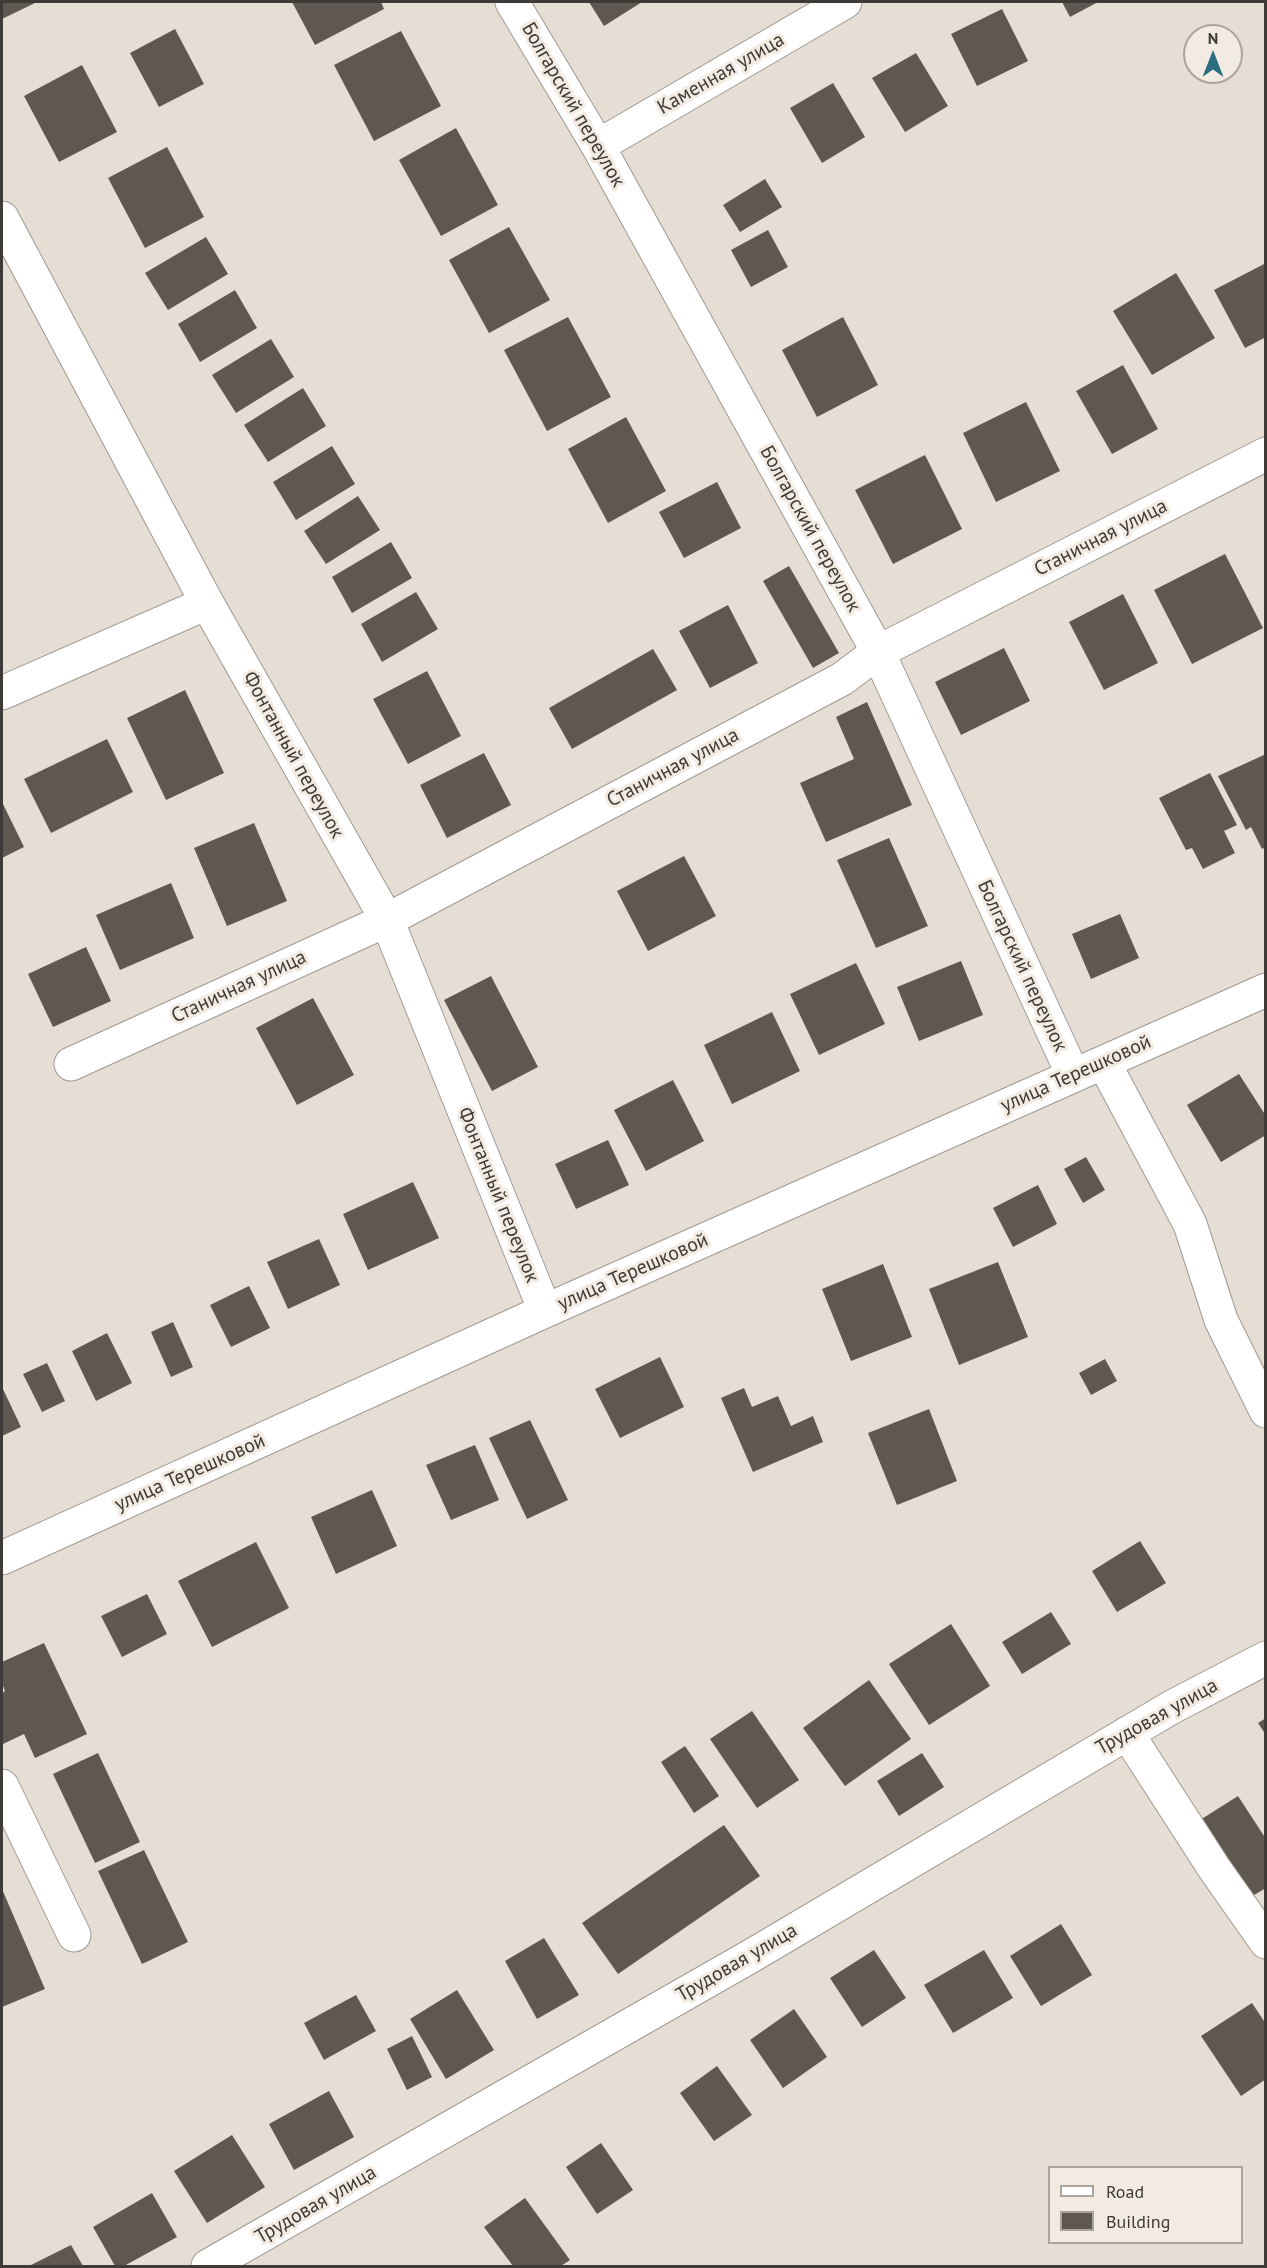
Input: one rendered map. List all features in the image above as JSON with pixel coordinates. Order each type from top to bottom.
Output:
[{"type":"street","name":"Болгарский переулок","points":[[512,2],[598,146],[878,652],[1072,1075]]},
{"type":"street","name":"Каменная улица","points":[[598,146],[845,2]]},
{"type":"street","name":"Фонтанный переулок","points":[[2,218],[207,603],[387,920],[545,1311]]},
{"type":"street","name":"Станичная улица","points":[[71,1064],[387,920],[842,679],[878,652],[1266,454]]},
{"type":"street","points":[[2,693],[207,603]]},
{"type":"street","name":"улица Терешковой","points":[[2,1558],[545,1311],[1266,990]]},
{"type":"street","points":[[1104,1063],[1190,1224],[1221,1320],[1259,1402],[1266,1411]]},
{"type":"street","name":"Трудовая улица","points":[[208,2266],[751,1956],[1172,1707],[1266,1658]]},
{"type":"street","points":[[1127,1733],[1214,1868],[1266,1942]]},
{"type":"street","points":[[2,1786],[74,1935]]},
{"type":"building","points":[[2,2],[37,2],[2,19]]},
{"type":"building","points":[[292,2],[381,2],[384,9],[315,45]]},
{"type":"building","points":[[589,2],[642,2],[604,26]]},
{"type":"building","points":[[1062,2],[1098,2],[1070,17]]},
{"type":"building","points":[[1002,9],[1028,61],[977,86],[951,34]]},
{"type":"building","points":[[175,29],[204,84],[159,107],[130,53]]},
{"type":"building","points":[[401,31],[441,106],[374,141],[334,65]]},
{"type":"building","points":[[916,53],[948,106],[905,132],[872,78]]},
{"type":"building","points":[[82,65],[117,132],[59,162],[24,96]]},
{"type":"building","points":[[833,83],[865,137],[822,163],[790,108]]},
{"type":"building","points":[[456,128],[498,205],[441,236],[399,160]]},
{"type":"building","points":[[167,147],[204,217],[145,248],[108,178]]},
{"type":"building","points":[[765,179],[782,207],[740,232],[723,205]]},
{"type":"building","points":[[509,227],[550,300],[489,333],[449,260]]},
{"type":"building","points":[[768,230],[788,267],[751,287],[731,250]]},
{"type":"building","points":[[206,237],[228,274],[168,310],[145,273]]},
{"type":"building","points":[[1266,263],[1266,337],[1245,348],[1214,290]]},
{"type":"building","points":[[1176,273],[1215,338],[1152,375],[1113,311]]},
{"type":"building","points":[[235,290],[257,328],[200,362],[178,324]]},
{"type":"building","points":[[568,317],[611,397],[547,431],[504,350]]},
{"type":"building","points":[[843,317],[878,385],[817,417],[782,350]]},
{"type":"building","points":[[271,339],[294,377],[236,413],[212,375]]},
{"type":"building","points":[[1123,365],[1158,429],[1112,454],[1076,391]]},
{"type":"building","points":[[303,388],[326,426],[268,462],[244,425]]},
{"type":"building","points":[[1026,402],[1060,471],[996,502],[963,433]]},
{"type":"building","points":[[626,417],[666,491],[608,523],[568,449]]},
{"type":"building","points":[[332,446],[355,484],[296,520],[273,482]]},
{"type":"building","points":[[925,455],[962,529],[893,564],[855,490]]},
{"type":"building","points":[[717,482],[741,528],[684,558],[659,512]]},
{"type":"building","points":[[358,496],[380,530],[326,564],[304,531]]},
{"type":"building","points":[[391,542],[412,578],[352,613],[332,577]]},
{"type":"building","points":[[1225,554],[1263,628],[1192,664],[1154,590]]},
{"type":"building","points":[[789,566],[839,653],[813,668],[763,581]]},
{"type":"building","points":[[416,592],[438,629],[382,662],[361,624]]},
{"type":"building","points":[[1123,594],[1158,663],[1104,690],[1069,622]]},
{"type":"building","points":[[728,605],[758,663],[710,688],[679,631]]},
{"type":"building","points":[[1004,648],[1030,701],[961,735],[935,682]]},
{"type":"building","points":[[653,649],[677,690],[572,749],[549,708]]},
{"type":"building","points":[[427,671],[461,736],[408,764],[373,699]]},
{"type":"building","points":[[185,690],[224,773],[166,800],[127,718]]},
{"type":"building","points":[[867,702],[912,805],[826,842],[800,783],[854,759],[836,717]]},
{"type":"building","points":[[107,739],[133,792],[51,833],[24,779]]},
{"type":"building","points":[[484,753],[511,805],[447,838],[420,785]]},
{"type":"building","points":[[1266,754],[1266,847],[1262,849],[1251,827],[1246,830],[1218,776]]},
{"type":"building","points":[[1210,773],[1237,825],[1224,831],[1235,853],[1203,869],[1192,848],[1186,850],[1159,798]]},
{"type":"building","points":[[2,802],[24,847],[2,858]]},
{"type":"building","points":[[254,823],[287,901],[227,926],[194,848]]},
{"type":"building","points":[[889,838],[928,926],[876,948],[837,860]]},
{"type":"building","points":[[684,856],[716,916],[648,951],[617,891]]},
{"type":"building","points":[[171,883],[194,938],[120,970],[96,915]]},
{"type":"building","points":[[1120,914],[1139,958],[1091,979],[1072,934]]},
{"type":"building","points":[[86,947],[111,1001],[53,1027],[28,974]]},
{"type":"building","points":[[961,961],[983,1015],[919,1041],[897,987]]},
{"type":"building","points":[[856,963],[885,1024],[819,1055],[790,994]]},
{"type":"building","points":[[491,976],[538,1067],[492,1091],[444,1000]]},
{"type":"building","points":[[313,998],[354,1075],[297,1105],[256,1028]]},
{"type":"building","points":[[772,1012],[800,1071],[732,1104],[704,1045]]},
{"type":"building","points":[[1239,1074],[1266,1116],[1266,1135],[1221,1162],[1187,1105]]},
{"type":"building","points":[[673,1080],[704,1141],[646,1171],[614,1110]]},
{"type":"building","points":[[608,1140],[629,1185],[576,1209],[555,1164]]},
{"type":"building","points":[[1086,1157],[1105,1190],[1083,1203],[1064,1169]]},
{"type":"building","points":[[413,1182],[439,1238],[368,1270],[343,1214]]},
{"type":"building","points":[[1038,1185],[1057,1224],[1013,1247],[993,1208]]},
{"type":"building","points":[[319,1239],[340,1285],[288,1309],[267,1262]]},
{"type":"building","points":[[998,1262],[1028,1337],[959,1365],[929,1289]]},
{"type":"building","points":[[883,1264],[912,1337],[851,1361],[822,1289]]},
{"type":"building","points":[[249,1286],[270,1328],[231,1347],[210,1305]]},
{"type":"building","points":[[173,1322],[193,1367],[171,1377],[151,1332]]},
{"type":"building","points":[[107,1333],[132,1383],[96,1401],[72,1351]]},
{"type":"building","points":[[660,1357],[684,1407],[620,1438],[595,1389]]},
{"type":"building","points":[[1105,1359],[1117,1381],[1091,1395],[1079,1373]]},
{"type":"building","points":[[47,1363],[65,1401],[42,1412],[23,1374]]},
{"type":"building","points":[[2,1387],[21,1427],[2,1436]]},
{"type":"building","points":[[744,1388],[752,1407],[778,1396],[791,1426],[813,1416],[823,1442],[753,1472],[721,1398]]},
{"type":"building","points":[[929,1409],[957,1481],[897,1505],[868,1433]]},
{"type":"building","points":[[530,1420],[568,1500],[527,1519],[489,1438]]},
{"type":"building","points":[[475,1445],[499,1500],[451,1520],[426,1465]]},
{"type":"building","points":[[372,1490],[397,1546],[336,1574],[311,1517]]},
{"type":"building","points":[[1140,1541],[1166,1583],[1117,1612],[1092,1571]]},
{"type":"building","points":[[256,1542],[289,1608],[212,1647],[178,1581]]},
{"type":"building","points":[[147,1594],[167,1634],[122,1657],[101,1616]]},
{"type":"building","points":[[1051,1612],[1071,1644],[1022,1674],[1002,1642]]},
{"type":"building","points":[[951,1624],[990,1686],[929,1725],[889,1664]]},
{"type":"building","points":[[44,1643],[87,1734],[35,1758],[24,1734],[3,1744],[2,1693],[5,1691],[2,1683],[2,1662]]},
{"type":"building","points":[[869,1680],[911,1739],[845,1786],[803,1728]]},
{"type":"building","points":[[752,1711],[799,1780],[757,1808],[710,1739]]},
{"type":"building","points":[[1266,1718],[1266,1735],[1258,1723]]},
{"type":"building","points":[[685,1746],[719,1796],[694,1813],[661,1762]]},
{"type":"building","points":[[98,1753],[140,1842],[95,1863],[53,1774]]},
{"type":"building","points":[[922,1753],[944,1787],[899,1816],[877,1781]]},
{"type":"building","points":[[1238,1796],[1266,1839],[1266,1888],[1249,1898],[1200,1820]]},
{"type":"building","points":[[724,1825],[760,1876],[618,1974],[582,1923]]},
{"type":"building","points":[[144,1850],[188,1942],[142,1964],[98,1871]]},
{"type":"building","points":[[2,1889],[45,1989],[2,2007]]},
{"type":"building","points":[[1061,1924],[1092,1975],[1041,2006],[1010,1956]]},
{"type":"building","points":[[544,1938],[579,1995],[537,2019],[505,1961]]},
{"type":"building","points":[[874,1950],[906,1998],[862,2027],[830,1978]]},
{"type":"building","points":[[984,1950],[1013,1998],[953,2033],[924,1985]]},
{"type":"building","points":[[457,1990],[494,2050],[446,2079],[410,2019]]},
{"type":"building","points":[[356,1995],[376,2031],[324,2060],[304,2023]]},
{"type":"building","points":[[1252,2003],[1266,2024],[1266,2079],[1241,2096],[1201,2036]]},
{"type":"building","points":[[794,2009],[827,2057],[783,2088],[750,2040]]},
{"type":"building","points":[[412,2036],[432,2077],[407,2090],[387,2049]]},
{"type":"building","points":[[717,2066],[752,2115],[714,2141],[680,2093]]},
{"type":"building","points":[[329,2091],[354,2137],[294,2170],[269,2124]]},
{"type":"building","points":[[232,2135],[265,2187],[207,2223],[174,2171]]},
{"type":"building","points":[[601,2143],[633,2190],[597,2214],[566,2167]]},
{"type":"building","points":[[152,2193],[177,2237],[124,2266],[115,2266],[93,2227]]},
{"type":"building","points":[[525,2198],[570,2260],[561,2266],[513,2266],[484,2227]]},
{"type":"building","points":[[71,2245],[83,2266],[29,2266]]}]
